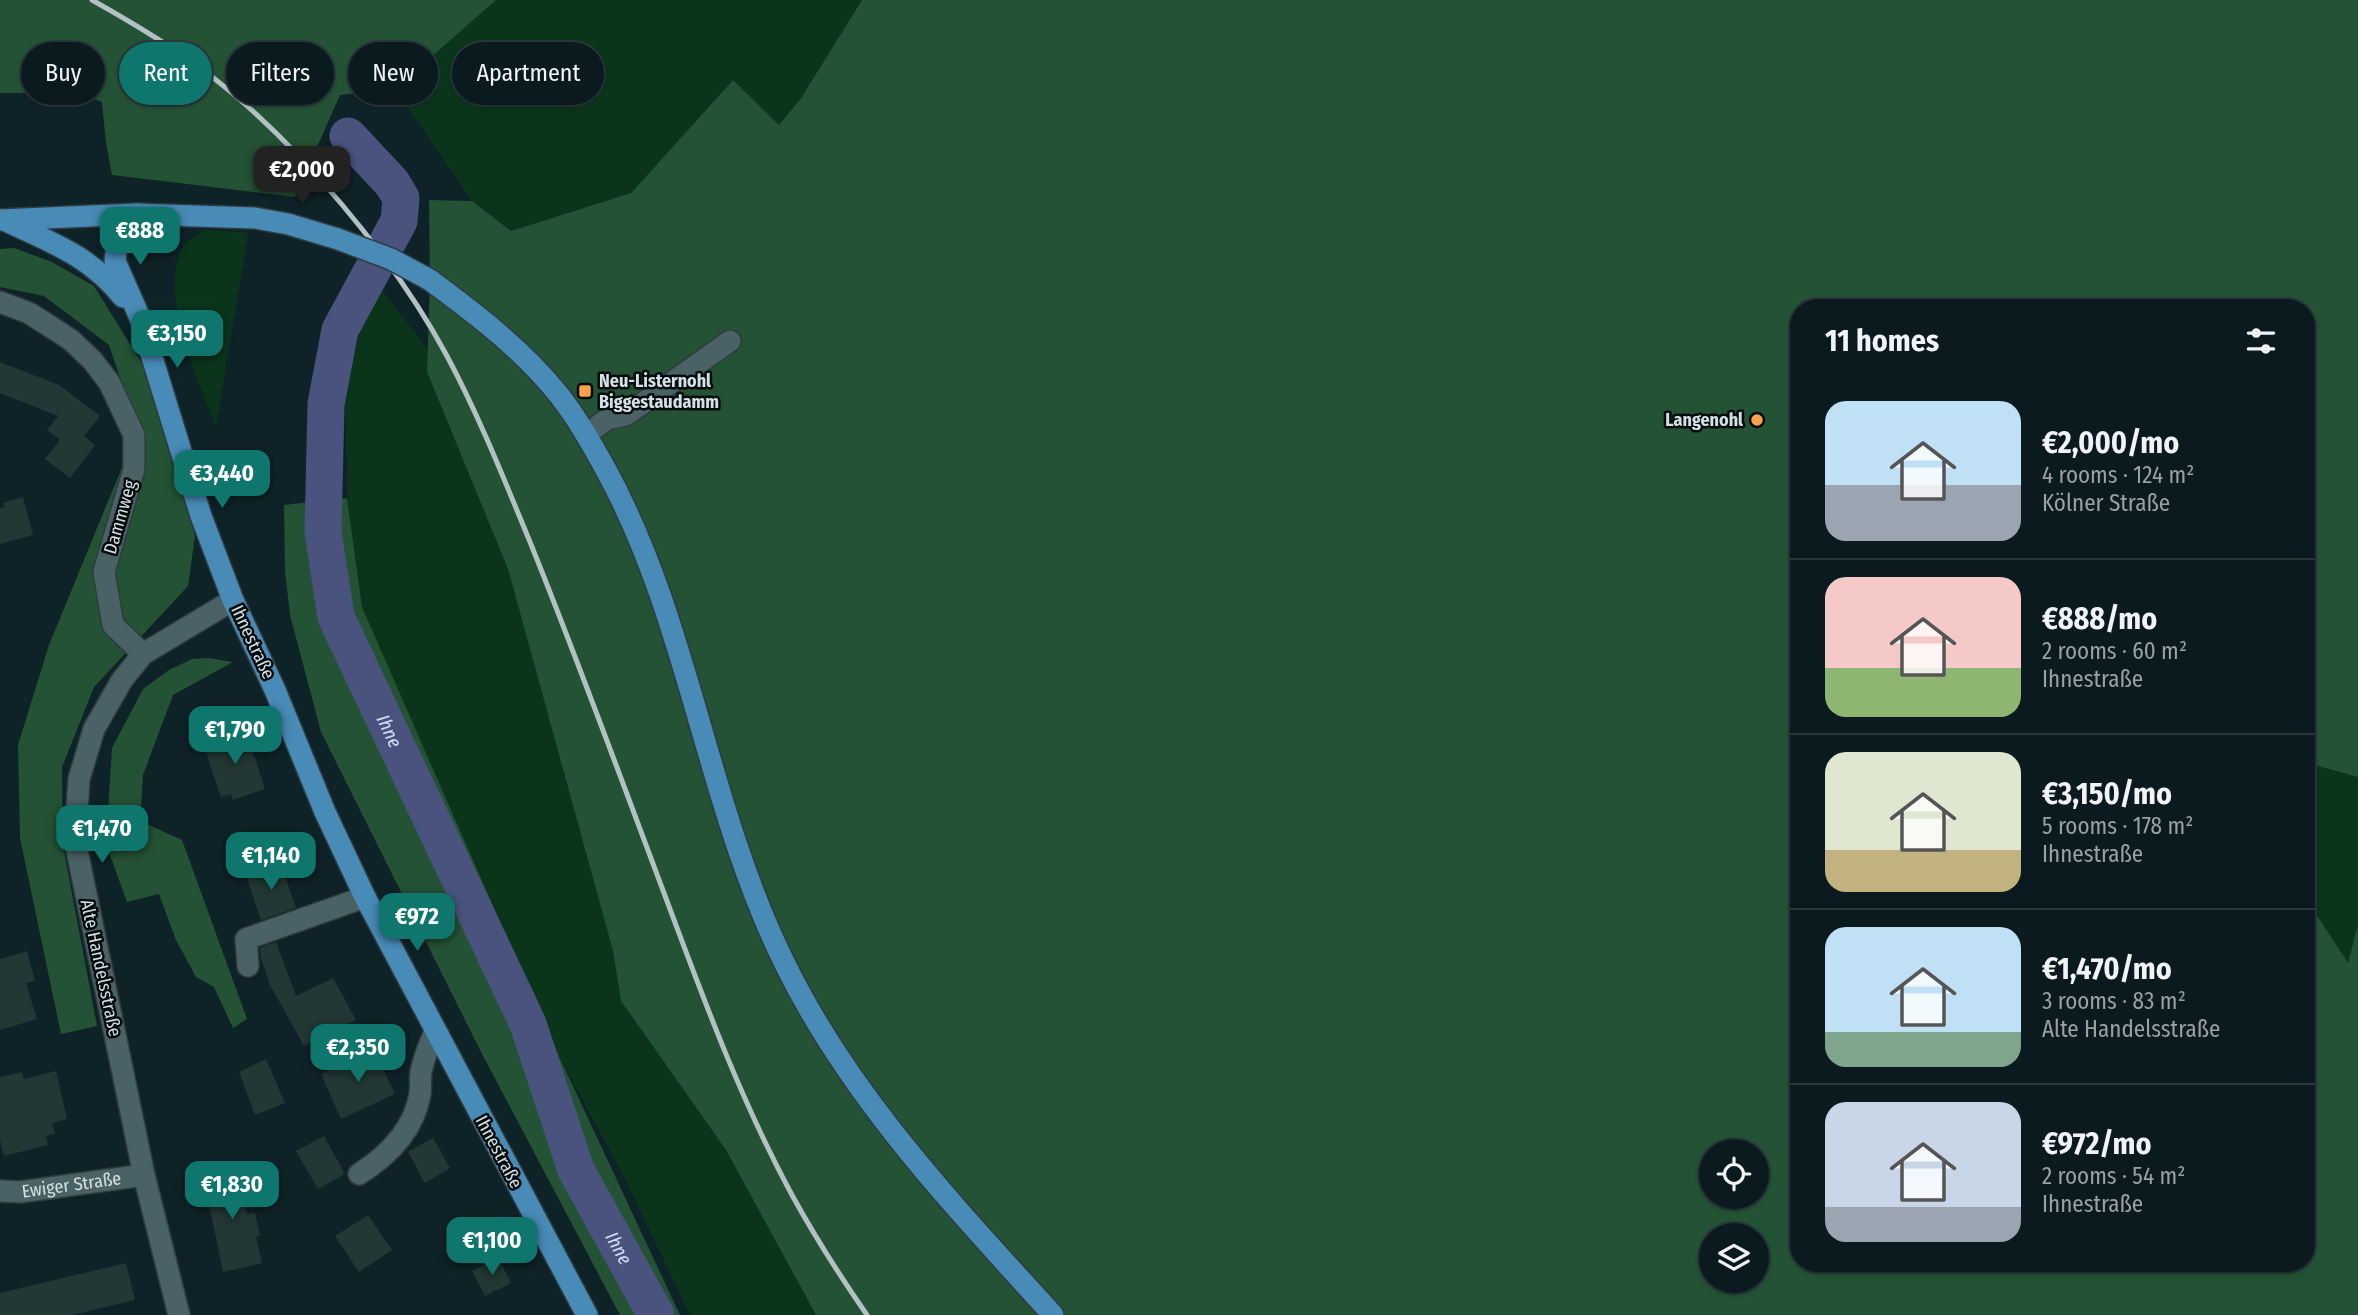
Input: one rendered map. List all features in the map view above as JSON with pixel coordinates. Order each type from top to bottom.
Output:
[{"type":"main road","points":[[2,220],[136,214],[256,218],[288,223],[391,260],[430,280],[494,327],[552,387],[586,435],[616,488],[646,554],[671,624],[729,822],[758,905],[784,962],[818,1025],[852,1077],[928,1176],[1053,1315]]},
{"type":"main road","name":"Ihnestraße","points":[[136,214],[117,244],[115,261],[140,318],[201,516],[233,600],[365,897],[587,1315]]},
{"type":"main road","points":[[2,220],[71,251],[106,277],[140,318]]},
{"type":"street","name":"Dammweg","points":[[0,302],[29,313],[71,340],[92,360],[109,382],[134,435],[134,469],[104,572],[113,625],[143,654]]},
{"type":"street","points":[[586,435],[607,419],[626,415],[730,341]]},
{"type":"street","name":"Alte Handelsstraße","points":[[179,1315],[144,1175],[75,841],[79,779],[94,729],[122,680],[143,654],[233,600]]},
{"type":"street","points":[[248,966],[246,939],[365,897]]},
{"type":"street","points":[[359,1174],[388,1153],[414,1117],[421,1070],[435,1031]]},
{"type":"street","name":"Ewiger Straße","points":[[0,1191],[20,1192],[144,1175]]},
{"type":"green space","points":[[0,0],[496,0],[438,51],[438,42],[348,42],[348,94],[340,95],[295,197],[112,175],[102,105],[105,105],[105,42],[21,42],[21,93],[0,93]]},
{"type":"green space","points":[[496,0],[862,0],[801,98],[779,125],[733,80],[631,193],[511,231],[472,201],[406,105],[438,105],[438,51]]},
{"type":"green space","points":[[862,0],[2358,0],[2358,777],[2315,765],[2315,299],[1790,299],[1790,1272],[2315,1272],[2315,912],[2348,963],[2358,924],[2358,1315],[816,1315],[726,1150],[621,1001],[613,951],[508,569],[427,372],[429,200],[472,201],[511,231],[631,193],[733,80],[779,125],[801,98]]},
{"type":"green space","points":[[204,230],[248,233],[216,426],[183,336],[175,287],[176,266],[183,247]]},
{"type":"green space","points":[[14,248],[52,262],[94,286],[146,370],[195,536],[188,586],[94,687],[62,767],[63,846],[97,1026],[61,1034],[20,838],[18,745],[49,645],[123,465],[139,471],[139,434],[109,345],[44,296],[0,287],[0,249]]},
{"type":"green space","points":[[382,290],[428,350],[427,373],[508,569],[613,951],[621,1001],[726,1150],[816,1315],[690,1315],[626,1181],[558,1054],[362,607],[347,498],[345,393],[365,310]]},
{"type":"green space","points":[[347,498],[362,607],[558,1054],[680,1315],[620,1315],[480,1050],[321,732],[290,615],[285,571],[284,505]]},
{"type":"green space","points":[[209,658],[233,662],[173,695],[143,775],[140,821],[182,840],[247,1019],[233,1028],[214,987],[196,977],[176,940],[159,894],[127,902],[106,844],[112,748],[143,689],[169,670],[192,659]]},
{"type":"green space","points":[[2315,765],[2358,777],[2358,924],[2349,964],[2315,912]]},
{"type":"building","points":[[0,362],[59,385],[100,416],[84,436],[95,445],[70,478],[45,459],[60,440],[47,430],[58,416],[0,393]]},
{"type":"building","points":[[23,497],[33,535],[0,544],[0,508],[5,507],[3,503]]},
{"type":"building","points":[[245,728],[265,789],[233,800],[231,794],[221,797],[206,753],[217,750],[214,739]]},
{"type":"building","points":[[281,864],[296,908],[261,920],[246,876]]},
{"type":"building","points":[[276,942],[296,996],[333,978],[356,1020],[304,1046],[270,985],[261,958],[260,948]]},
{"type":"building","points":[[27,951],[35,981],[26,983],[37,1019],[0,1030],[0,959]]},
{"type":"building","points":[[374,1050],[395,1094],[341,1119],[321,1074]]},
{"type":"building","points":[[266,1059],[285,1103],[255,1115],[239,1072]]},
{"type":"building","points":[[56,1071],[67,1119],[52,1123],[55,1133],[46,1136],[48,1145],[4,1156],[0,1140],[0,1077],[22,1072],[24,1079]]},
{"type":"building","points":[[324,1136],[345,1174],[318,1189],[296,1151]]},
{"type":"building","points":[[433,1138],[450,1168],[425,1183],[408,1152]]},
{"type":"building","points":[[237,1168],[247,1214],[255,1213],[260,1236],[256,1237],[262,1263],[223,1272],[203,1175]]},
{"type":"building","points":[[368,1215],[392,1250],[359,1272],[335,1236]]},
{"type":"building","points":[[498,1257],[511,1283],[485,1296],[472,1271]]},
{"type":"building","points":[[126,1263],[135,1300],[72,1315],[0,1315],[0,1293]]},
{"type":"waterway","name":"Ihne","points":[[348,136],[392,183],[401,198],[399,221],[340,330],[326,404],[323,532],[336,617],[528,1024],[576,1170],[656,1315]]},
{"type":"railway","points":[[92,0],[197,65],[277,134],[310,168],[372,242],[447,356],[491,448],[530,542],[693,970],[755,1122],[792,1195],[867,1315]]},
{"type":"place","name":"Neu-Listernohl Biggestaudamm","points":[[585,391]]},
{"type":"place","name":"Langenohl","points":[[1757,420]]}]
